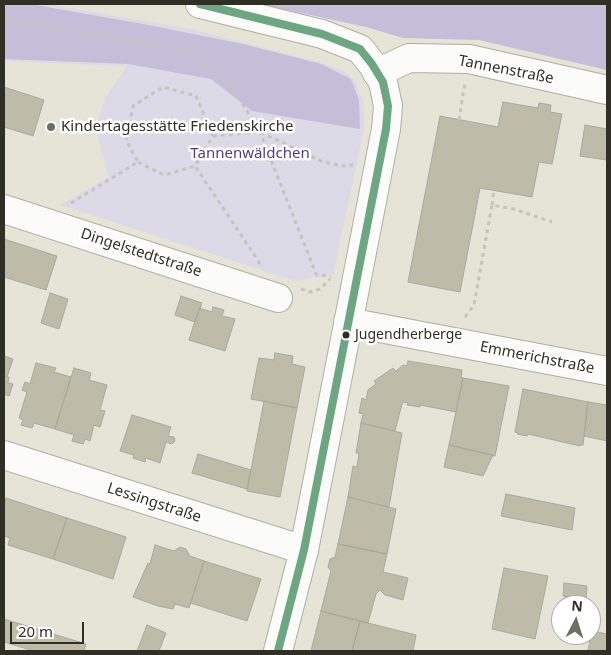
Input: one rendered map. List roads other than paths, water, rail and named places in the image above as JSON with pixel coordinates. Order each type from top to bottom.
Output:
[{"type":"street","points":[[200,4],[322,34],[360,49],[383,82],[388,106],[380,162],[304,550],[278,651]]},
{"type":"street","name":"Tannenstraße","points":[[377,72],[408,58],[469,59],[607,90]]},
{"type":"street","name":"Dingelstedtstraße","points":[[4,209],[287,293]]},
{"type":"street","name":"Emmerichstraße","points":[[348,322],[607,371]]},
{"type":"street","name":"Lessingstraße","points":[[4,455],[304,550]]},
{"type":"place","name":"Kindertagesstätte Friedenskirche","points":[[51,127]]},
{"type":"place","name":"Jugendherberge","points":[[346,335]]},
{"type":"park label","name":"Tannenwäldchen","points":[[250,154]]}]
